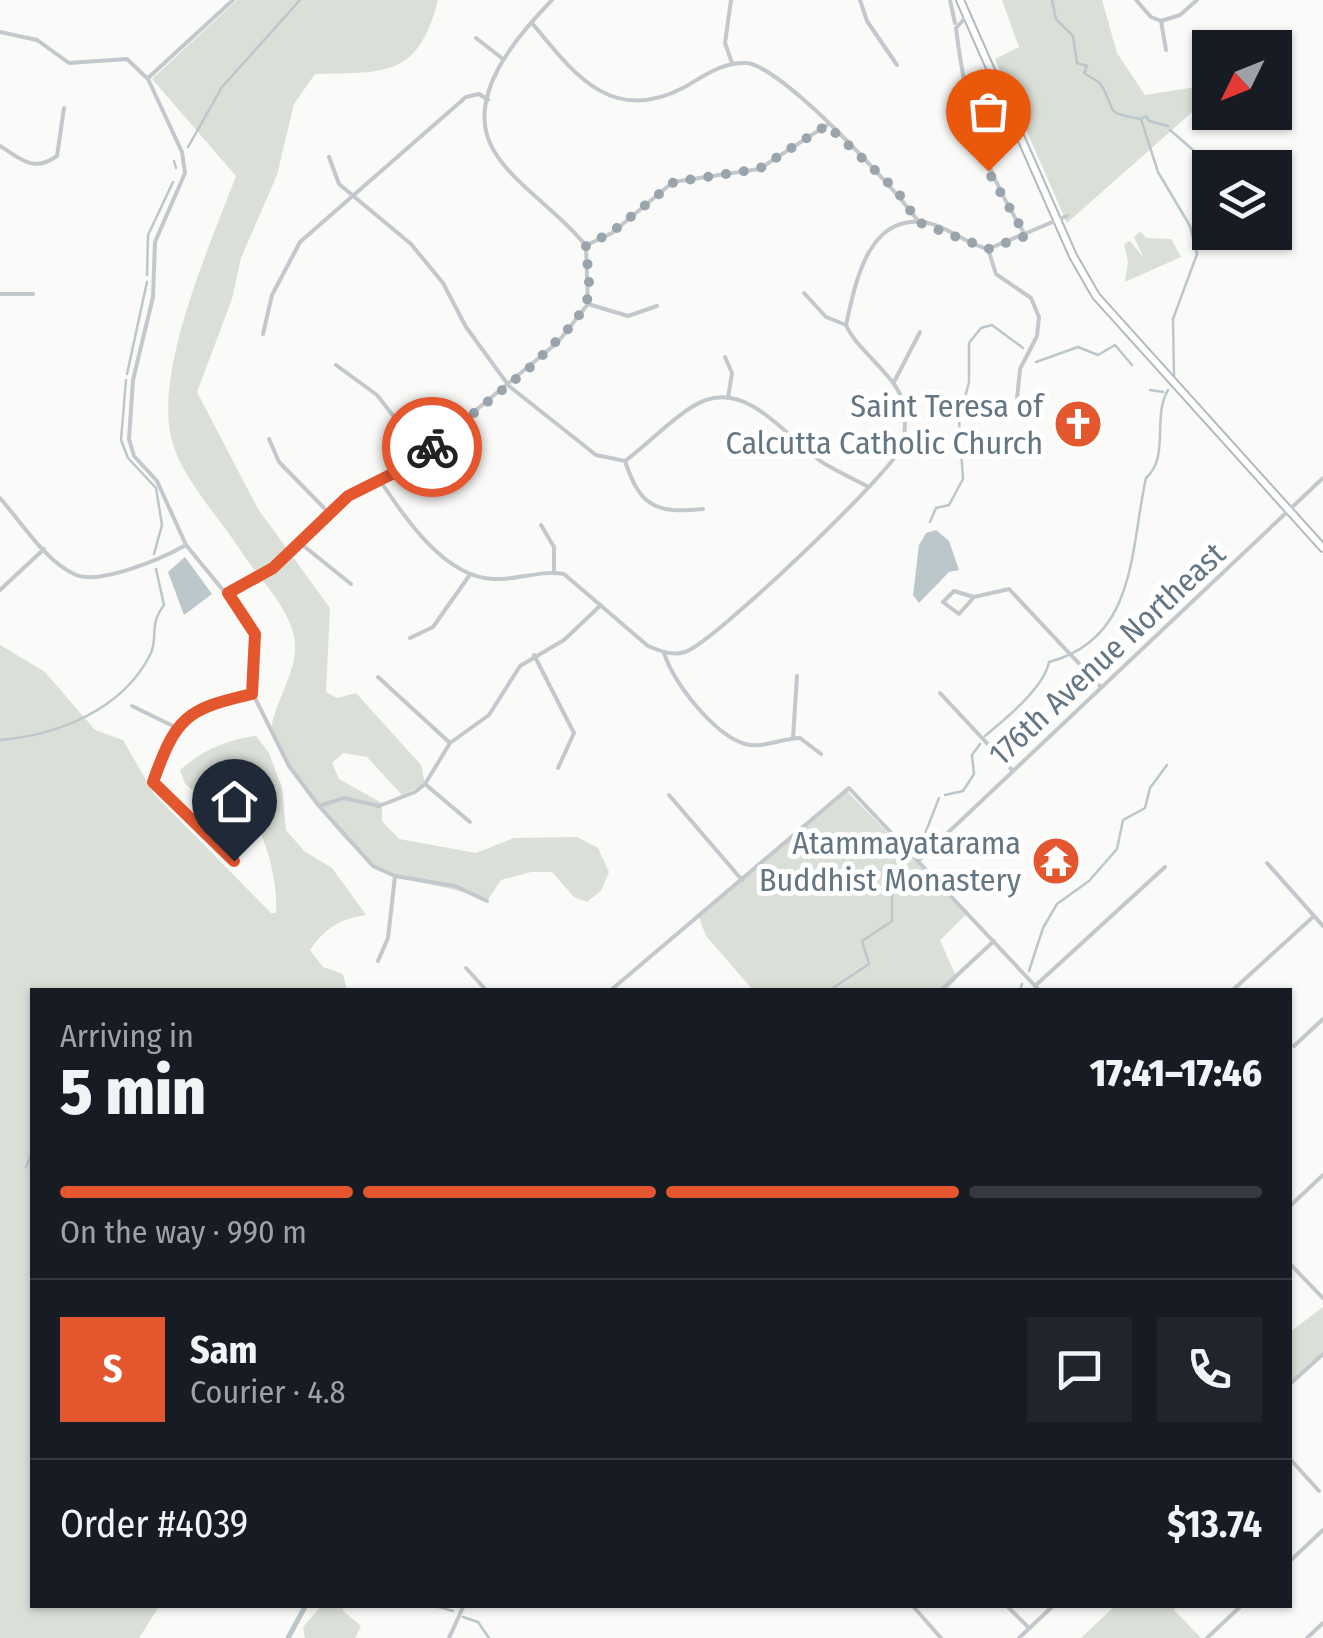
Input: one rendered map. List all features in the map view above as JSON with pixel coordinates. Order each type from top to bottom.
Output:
[{"type":"main road","points":[[960,0],[1057,220],[1105,310],[1323,548]]},
{"type":"street","points":[[148,78],[233,0]]},
{"type":"street","points":[[228,593],[273,568],[328,512],[422,454],[509,386],[558,342],[588,304],[586,246],[494,150],[486,124],[488,100],[503,58],[552,0]]},
{"type":"street","points":[[731,0],[726,44],[732,64]]},
{"type":"street","points":[[860,0],[867,21],[898,66]]},
{"type":"street","points":[[950,0],[979,148],[996,188],[1026,236]]},
{"type":"street","points":[[1136,0],[1151,18],[1161,21],[1180,15],[1197,0]]},
{"type":"street","points":[[956,28],[967,16]]},
{"type":"street","points":[[1161,21],[1166,50]]},
{"type":"street","points":[[531,22],[594,88],[624,101],[656,98],[732,64],[760,65],[897,191],[918,222]]},
{"type":"street","points":[[0,32],[43,43],[69,63],[126,59],[148,78],[182,152],[184,183],[155,242],[152,297],[139,344],[129,429],[134,456],[157,481],[186,545],[228,593],[255,634],[252,694],[289,766],[359,854],[395,876],[455,886],[487,901]]},
{"type":"street","points":[[476,38],[503,58]]},
{"type":"street","points":[[264,334],[272,295],[300,242],[466,97],[479,94],[488,100]]},
{"type":"street","points":[[0,146],[28,165],[45,165],[57,156],[64,108]]},
{"type":"street","points":[[586,246],[612,232],[674,182],[759,169],[827,125]]},
{"type":"street","points":[[329,157],[339,184],[411,244],[443,284],[473,339],[509,386],[596,455],[624,461]]},
{"type":"street","points":[[379,479],[396,505],[446,560],[469,576],[494,579],[554,572],[576,580],[636,638],[664,653],[686,652],[718,629],[886,470],[903,446],[906,413],[894,382],[854,343],[846,325],[869,248],[889,228],[918,222],[988,249],[1067,216]]},
{"type":"street","points":[[988,249],[996,274],[1031,298],[1040,317],[1036,336],[1020,369],[1017,399]]},
{"type":"street","points":[[0,294],[33,294]]},
{"type":"street","points":[[804,294],[826,317],[846,325]]},
{"type":"street","points":[[588,304],[628,316],[657,306]]},
{"type":"street","points":[[894,382],[920,332]]},
{"type":"street","points":[[726,357],[732,373],[728,398]]},
{"type":"street","points":[[336,366],[377,395],[422,454]]},
{"type":"street","points":[[624,461],[690,409],[707,400],[728,398],[766,414],[824,464],[867,486]]},
{"type":"street","points":[[270,438],[279,462],[328,512]]},
{"type":"street","points":[[624,461],[631,482],[647,502],[670,510],[702,508]]},
{"type":"street","name":"176th Avenue Northeast","points":[[919,860],[1323,478]]},
{"type":"street","points":[[0,498],[44,548],[79,576],[95,578],[161,559],[186,545]]},
{"type":"street","points":[[540,524],[554,547],[554,572]]},
{"type":"street","points":[[300,543],[351,584]]},
{"type":"street","points":[[0,590],[44,548]]},
{"type":"street","points":[[410,638],[433,627],[469,576]]},
{"type":"street","points":[[974,597],[959,614],[942,597],[954,590],[974,597],[1009,589],[1102,688]]},
{"type":"street","points":[[319,806],[344,798],[379,806],[425,784],[450,743],[490,714],[511,678],[534,656],[564,640],[601,605]]},
{"type":"street","points":[[664,653],[680,687],[733,737],[755,745],[793,738],[808,741],[821,754]]},
{"type":"street","points":[[534,656],[574,733],[558,768]]},
{"type":"street","points":[[793,738],[797,676]]},
{"type":"street","points":[[378,677],[450,743]]},
{"type":"street","points":[[940,693],[1013,771]]},
{"type":"street","points":[[234,861],[153,782],[175,727],[202,705],[252,694]]},
{"type":"street","points":[[132,706],[175,727]]},
{"type":"street","points":[[425,784],[470,822]]},
{"type":"street","points":[[613,988],[845,789],[854,789],[1037,988],[1165,868]]},
{"type":"street","points":[[669,795],[742,880]]},
{"type":"street","points":[[1267,863],[1323,926]]},
{"type":"street","points":[[378,961],[388,938],[395,876]]},
{"type":"street","points":[[1235,988],[1323,914]]},
{"type":"street","points":[[944,988],[994,942]]},
{"type":"street","points":[[466,968],[484,988]]},
{"type":"street","points":[[1294,1046],[1323,1019]]},
{"type":"street","points":[[1292,1204],[1323,1174]]},
{"type":"street","points":[[1292,1266],[1323,1298]]},
{"type":"street","points":[[1292,1382],[1323,1354]]},
{"type":"street","points":[[1292,1461],[1319,1491]]},
{"type":"street","points":[[1292,1559],[1323,1530]]},
{"type":"street","points":[[450,1638],[463,1608]]},
{"type":"street","points":[[915,1608],[941,1638]]},
{"type":"street","points":[[1009,1608],[1029,1628]]},
{"type":"street","points":[[1018,1638],[1051,1608]]},
{"type":"street","points":[[1207,1638],[1239,1608]]},
{"type":"street","points":[[1307,1638],[1323,1623]]},
{"type":"shaded area","points":[[237,0],[438,0],[430,25],[409,57],[380,70],[315,74],[294,104],[277,175],[241,258],[232,299],[197,392],[258,509],[330,608],[326,692],[337,698],[356,693],[421,765],[425,784],[402,795],[367,757],[343,753],[332,763],[339,779],[382,803],[382,821],[399,839],[476,853],[514,838],[577,837],[598,848],[609,872],[601,891],[587,902],[574,897],[552,872],[531,872],[501,880],[487,901],[390,873],[338,831],[306,790],[271,731],[293,666],[293,630],[273,594],[184,470],[172,441],[168,412],[177,344],[236,176],[152,79]]},
{"type":"shaded area","points":[[1002,0],[1102,0],[1117,53],[1145,95],[1192,88],[1192,112],[1067,223],[995,59],[1019,47]]},
{"type":"shaded area","points":[[1140,231],[1146,238],[1171,239],[1181,257],[1125,282],[1128,262],[1124,244],[1130,241],[1144,258],[1134,237]]},
{"type":"shaded area","points":[[936,530],[949,541],[959,570],[949,572],[919,603],[913,595],[919,545],[926,533]]},
{"type":"shaded area","points":[[185,557],[212,594],[184,615],[168,572]]},
{"type":"shaded area","points":[[0,645],[45,672],[95,730],[123,740],[154,794],[271,913],[276,913],[270,861],[246,808],[234,796],[220,790],[196,793],[185,784],[180,770],[215,747],[256,736],[269,753],[282,788],[286,830],[304,851],[332,868],[366,915],[334,926],[310,950],[323,967],[343,974],[346,988],[30,988],[30,1608],[158,1608],[139,1638],[0,1638]]},
{"type":"shaded area","points":[[845,789],[967,914],[940,940],[957,979],[948,988],[751,988],[706,936],[698,915]]},
{"type":"shaded area","points":[[1323,1307],[1323,1354],[1292,1381],[1292,1330]]},
{"type":"shaded area","points":[[319,1608],[343,1608],[361,1626],[355,1638],[305,1638],[303,1627]]},
{"type":"shaded area","points":[[1113,1608],[1176,1608],[1201,1638],[1081,1638]]},
{"type":"waterway","points":[[188,147],[222,87],[300,0]]},
{"type":"waterway","points":[[1052,0],[1056,19],[1073,36],[1077,63],[1087,66],[1084,73],[1100,83],[1115,112],[1141,119],[1158,172],[1190,226],[1197,254],[1173,319],[1174,376]]},
{"type":"waterway","points":[[1141,119],[1146,116],[1149,121],[1168,126]]},
{"type":"waterway","points":[[1170,130],[1193,150]]},
{"type":"waterway","points":[[174,161],[176,168]]},
{"type":"waterway","points":[[147,275],[148,235],[173,182]]},
{"type":"waterway","points":[[127,374],[147,282]]},
{"type":"waterway","points":[[930,522],[936,508],[949,505],[963,479],[959,420],[969,382],[969,343],[981,328],[992,325],[1023,348]]},
{"type":"waterway","points":[[1036,362],[1078,347],[1098,355],[1115,345],[1132,365]]},
{"type":"waterway","points":[[126,380],[121,440],[128,458],[156,488],[162,525],[154,554]]},
{"type":"waterway","points":[[1150,390],[1163,392]]},
{"type":"waterway","points":[[985,736],[1032,692],[1049,662],[1078,650],[1099,634],[1114,613],[1131,562],[1146,478],[1157,459],[1161,412],[1168,390]]},
{"type":"waterway","points":[[0,740],[66,725],[106,705],[123,691],[153,649],[156,619],[164,605],[156,569]]},
{"type":"waterway","points":[[945,795],[963,791],[974,774],[972,755],[980,744]]},
{"type":"waterway","points":[[1029,971],[1043,928],[1057,904],[1089,881],[1117,849],[1123,820],[1145,808],[1150,788],[1167,765]]},
{"type":"waterway","points":[[919,849],[939,798]]},
{"type":"waterway","points":[[833,988],[869,964],[862,941],[892,921],[892,879],[909,860]]},
{"type":"waterway","points":[[1021,988],[1022,984]]},
{"type":"waterway","points":[[26,1167],[30,1158]]},
{"type":"waterway","points":[[288,1638],[304,1608]]},
{"type":"waterway","points":[[442,1608],[453,1611]]},
{"type":"waterway","points":[[463,1617],[478,1622],[489,1638]]},
{"type":"way so far","points":[[432,447],[509,386],[568,332],[588,304],[590,266],[586,246],[612,232],[674,182],[759,169],[792,152],[827,125],[897,191],[918,222],[988,249],[1026,236],[988,171]]},
{"type":"place","name":"Saint Teresa of Calcutta Catholic Church","points":[[1078,424]]},
{"type":"place","name":"Atammayatarama Buddhist Monastery","points":[[1056,861]]},
{"type":"route","points":[[234,861],[153,782],[175,727],[192,711],[202,705],[252,694],[255,634],[228,593],[246,579],[273,568],[348,496],[404,468],[432,447]]}]
